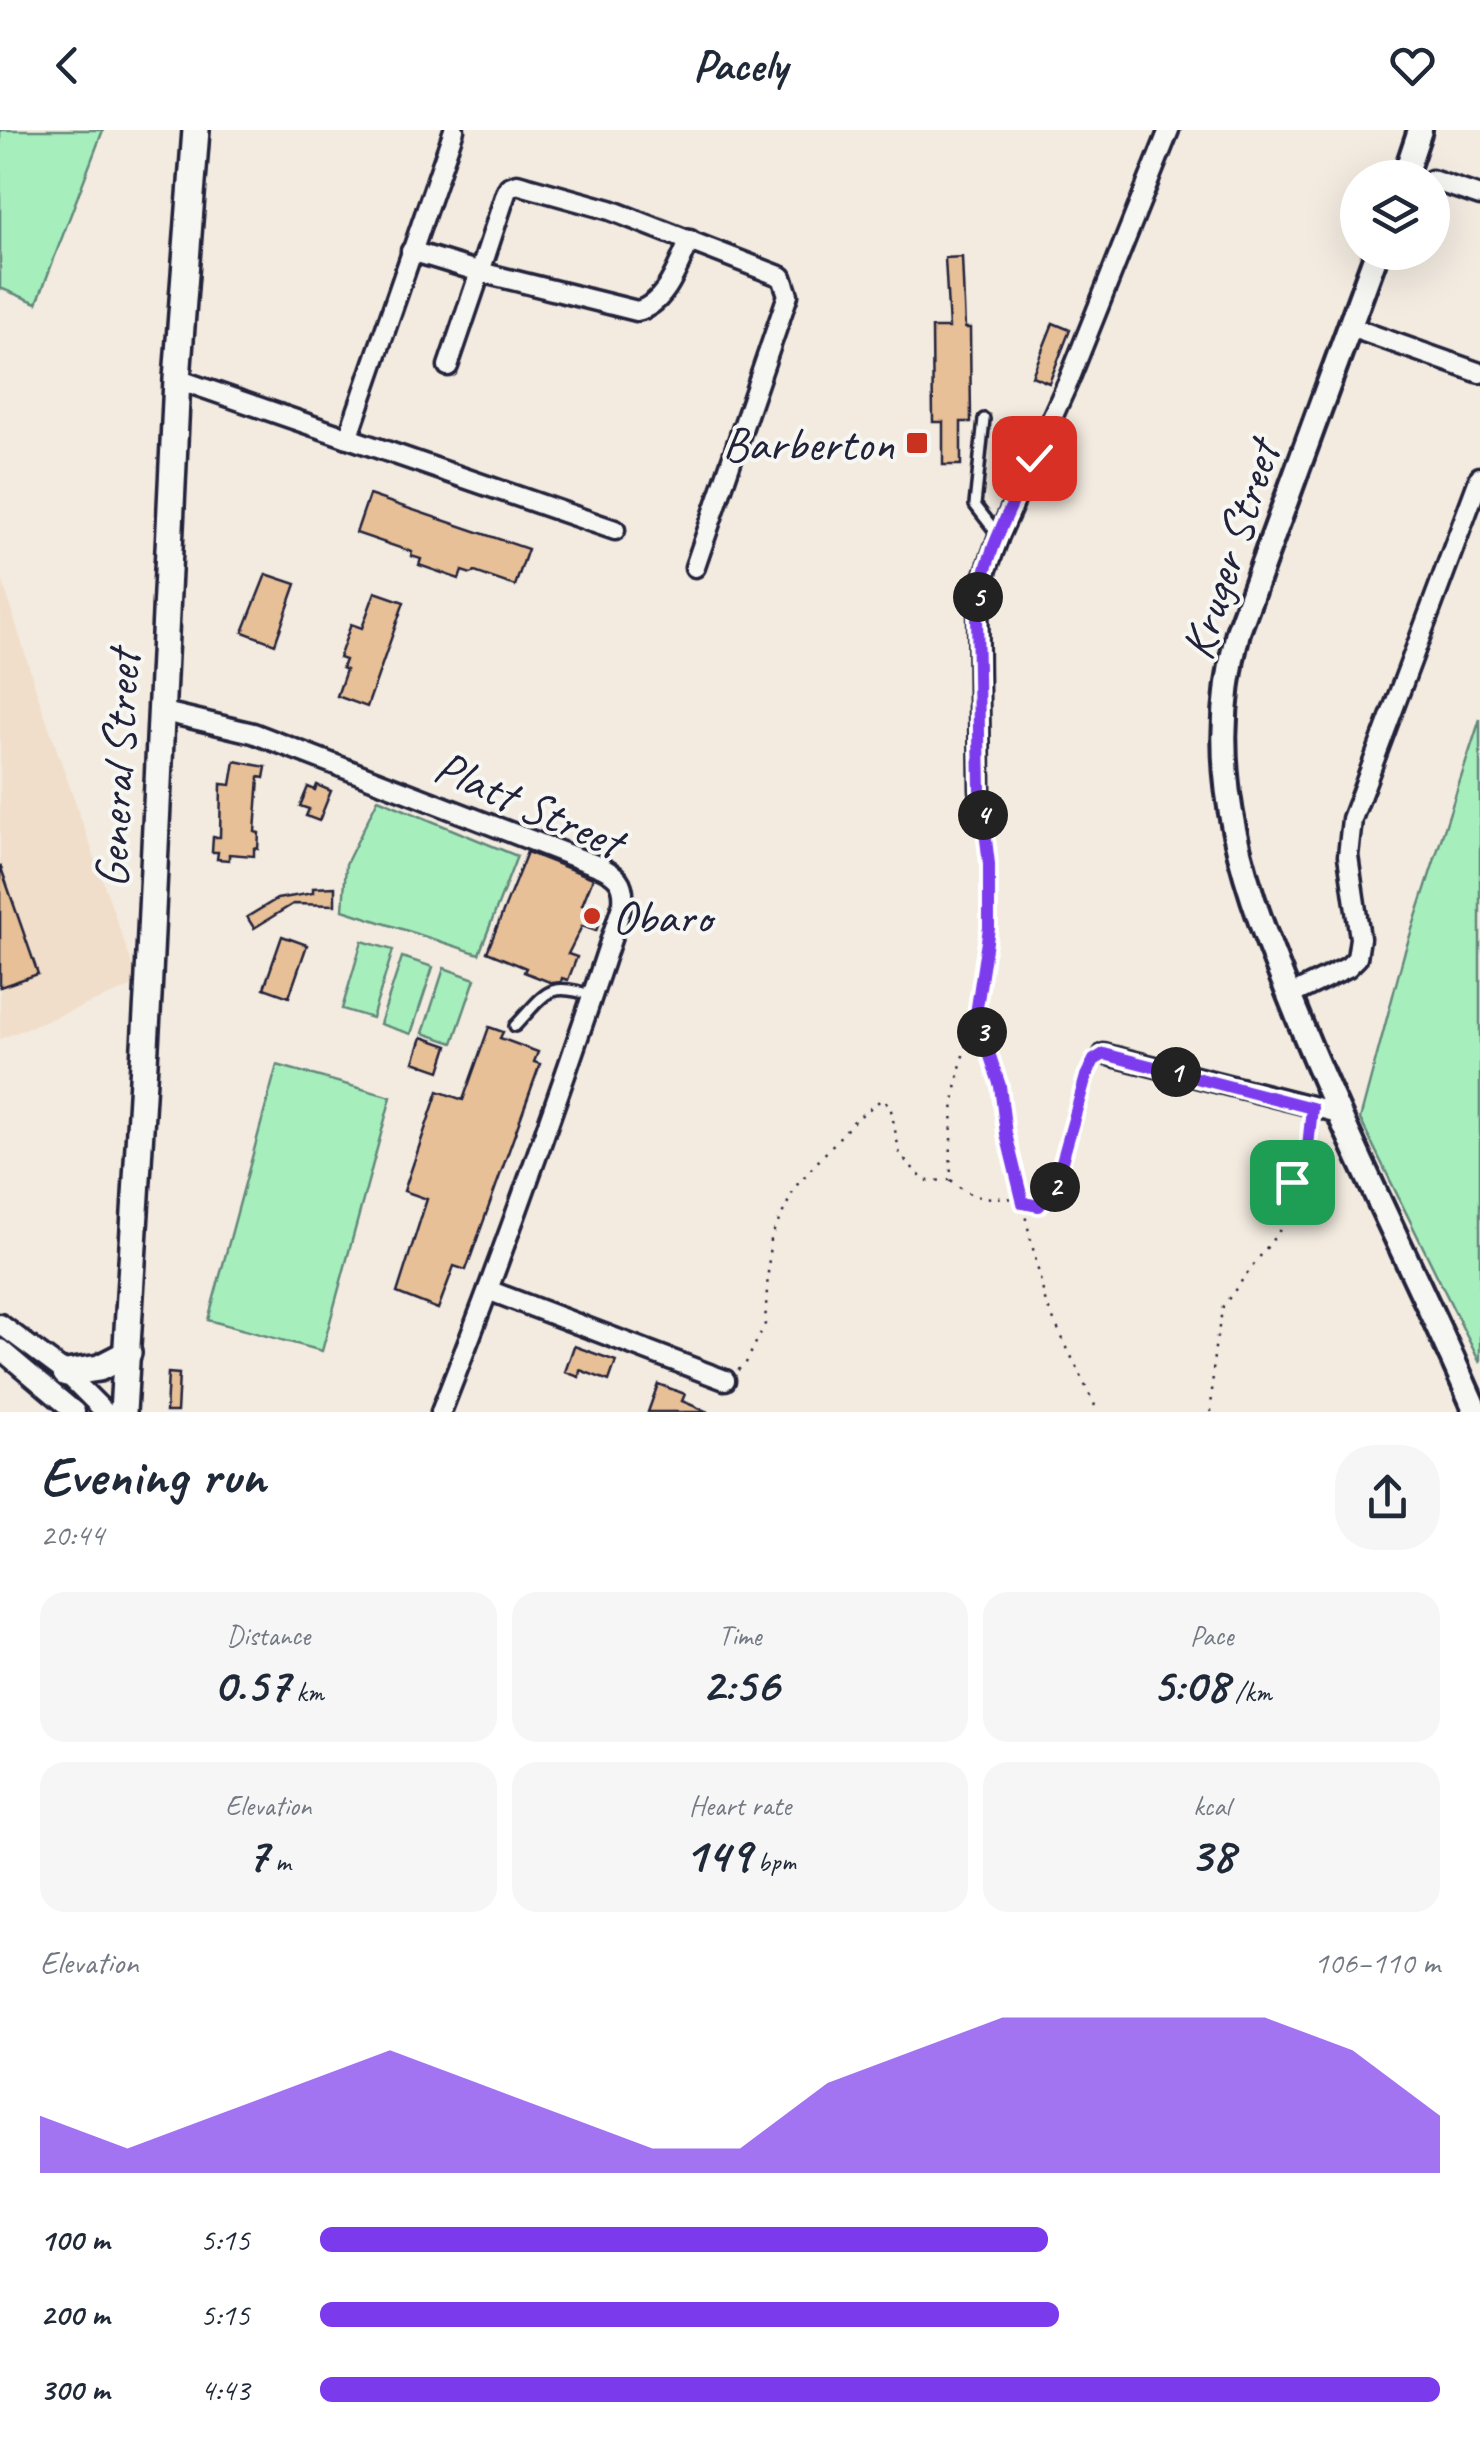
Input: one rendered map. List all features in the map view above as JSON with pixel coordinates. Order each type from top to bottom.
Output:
[{"type":"main road","name":"General Street","points":[[123,1412],[177,379],[196,130]]},
{"type":"main road","points":[[66,1372],[99,1368],[128,1353]]},
{"type":"main road","points":[[125,1385],[136,1412]]},
{"type":"street","points":[[980,790],[978,594],[999,536],[1069,380],[1168,130]]},
{"type":"street","points":[[1418,160],[1420,130]]},
{"type":"street","points":[[348,438],[451,131]]},
{"type":"street","points":[[448,366],[506,193],[513,184],[570,197],[782,277],[788,288],[695,567]]},
{"type":"street","points":[[1450,186],[1480,196]]},
{"type":"street","points":[[411,252],[637,312],[649,309],[662,296],[690,240]]},
{"type":"street","name":"Kruger Street","points":[[1371,270],[1238,632],[1226,700],[1227,783],[1239,860],[1255,914],[1339,1113],[1476,1412]]},
{"type":"street","points":[[1350,327],[1480,373]]},
{"type":"street","points":[[177,379],[615,530]]},
{"type":"street","points":[[1290,996],[1348,967],[1357,958],[1360,938],[1348,856],[1352,819],[1480,477]]},
{"type":"street","name":"Platt Street","points":[[160,711],[253,733],[611,872],[624,888],[593,996],[440,1412]]},
{"type":"street","points":[[1104,1054],[1339,1113]]},
{"type":"street","points":[[488,1290],[725,1380]]},
{"type":"street","points":[[0,1324],[66,1372],[105,1412]]},
{"type":"street","points":[[0,1349],[75,1412]]},
{"type":"lane","points":[[984,419],[975,505],[999,536]]},
{"type":"lane","points":[[515,1026],[551,991],[568,988],[593,996]]},
{"type":"path","points":[[950,1180],[954,1096],[961,1053],[976,1014],[989,928],[989,864],[980,790]]},
{"type":"path","points":[[976,1014],[1000,1086],[1006,1134],[1046,1304],[1098,1412]]},
{"type":"path","points":[[725,1380],[745,1365],[765,1324],[770,1239],[796,1186],[854,1121],[882,1100],[890,1104],[900,1156],[925,1182],[950,1180],[965,1193],[992,1201],[1006,1198],[1039,1206],[1054,1190],[1086,1076],[1094,1060],[1104,1054]]},
{"type":"path","points":[[1211,1412],[1214,1353],[1223,1306],[1288,1219],[1292,1182],[1307,1156],[1312,1108]]},
{"type":"shaded area","points":[[0,572],[38,696],[139,984],[0,1039]]},
{"type":"green space","points":[[0,130],[103,130],[37,303],[0,288]]},
{"type":"green space","points":[[1480,719],[1480,1363],[1360,1119],[1404,954]]},
{"type":"green space","points":[[378,799],[517,856],[479,954],[343,910],[346,864]]},
{"type":"green space","points":[[362,941],[393,950],[372,1018],[342,1009]]},
{"type":"green space","points":[[402,957],[433,967],[411,1034],[380,1024]]},
{"type":"green space","points":[[444,968],[475,979],[453,1043],[423,1033]]},
{"type":"green space","points":[[277,1065],[391,1097],[322,1351],[208,1320]]},
{"type":"building","points":[[962,257],[965,328],[970,328],[971,422],[961,422],[961,465],[943,465],[943,422],[933,422],[932,328],[949,328],[945,258]]},
{"type":"building","points":[[1053,323],[1070,330],[1049,383],[1032,376]]},
{"type":"building","points":[[369,495],[528,549],[515,586],[475,572],[462,571],[459,579],[419,565],[421,559],[411,556],[412,552],[356,533]]},
{"type":"building","points":[[266,574],[296,584],[275,644],[243,632]]},
{"type":"building","points":[[375,592],[404,602],[367,707],[337,696],[346,670],[342,668],[345,660],[339,658],[351,624],[362,628]]},
{"type":"building","points":[[235,761],[266,767],[264,778],[259,777],[255,832],[259,833],[258,849],[254,848],[254,856],[229,854],[229,860],[217,859],[218,852],[212,852],[213,837],[220,837],[221,784],[231,785]]},
{"type":"building","points":[[317,785],[331,791],[319,821],[306,816],[309,809],[300,806],[308,787],[315,790]]},
{"type":"building","points":[[527,852],[593,878],[582,905],[603,913],[596,931],[582,926],[568,954],[577,957],[568,980],[562,978],[561,982],[552,983],[487,952]]},
{"type":"building","points":[[0,865],[38,974],[0,987]]},
{"type":"building","points":[[335,887],[335,905],[293,904],[254,928],[247,917],[277,899],[313,893],[313,888]]},
{"type":"building","points":[[282,936],[307,945],[289,997],[264,988]]},
{"type":"building","points":[[489,1027],[503,1032],[500,1038],[538,1052],[534,1062],[540,1064],[466,1270],[454,1266],[438,1309],[397,1293],[427,1199],[404,1191],[438,1091],[463,1100]]},
{"type":"building","points":[[422,1037],[448,1046],[440,1071],[414,1062]]},
{"type":"building","points":[[574,1346],[616,1361],[609,1381],[580,1370],[579,1377],[565,1372]]},
{"type":"building","points":[[168,1373],[179,1374],[177,1412],[166,1412]]},
{"type":"building","points":[[658,1384],[685,1394],[682,1401],[708,1412],[648,1412]]},
{"type":"place","name":"Barberton","points":[[917,443]]},
{"type":"place","name":"Obaro","points":[[592,916]]},
{"type":"route","points":[[1034,458],[987,565],[978,594],[977,615],[980,790],[989,864],[989,928],[976,1014],[1000,1086],[1006,1134],[1023,1203],[1039,1206],[1054,1190],[1086,1076],[1094,1060],[1104,1054],[1312,1108],[1307,1156],[1292,1182]]}]
